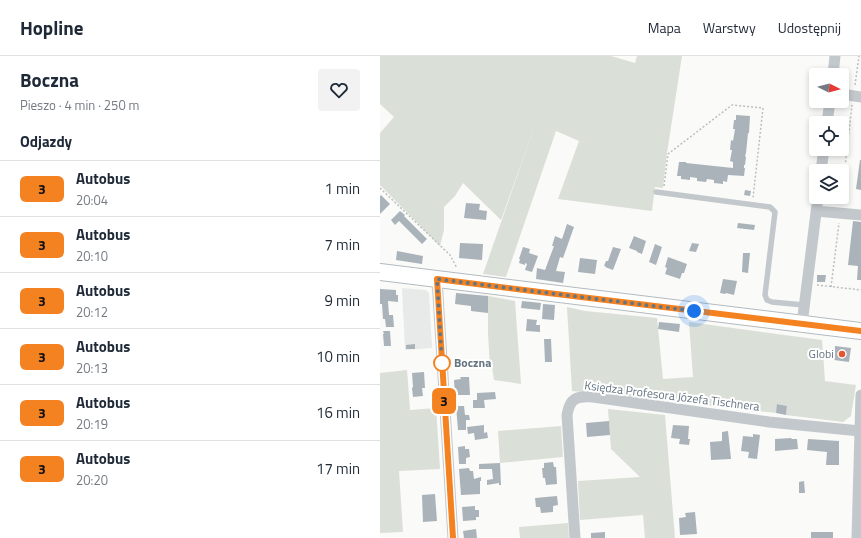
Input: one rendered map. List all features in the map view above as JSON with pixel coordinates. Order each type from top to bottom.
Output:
[{"type":"street","points":[[834,68],[835,56]]},
{"type":"street","points":[[802,324],[817,204]]},
{"type":"street","points":[[816,211],[861,215]]},
{"type":"street","points":[[380,272],[861,332]]},
{"type":"street","points":[[437,279],[453,538]]},
{"type":"street","points":[[857,538],[861,394]]},
{"type":"street","name":"Księdza Profesora Józefa Tischnera","points":[[575,538],[567,415],[568,407],[576,397],[593,397],[769,422],[860,431]]},
{"type":"lane","points":[[656,192],[770,207],[775,212],[765,295],[767,300],[772,302],[804,305]]},
{"type":"path","points":[[847,164],[857,96],[859,56]]},
{"type":"path","points":[[664,187],[668,154],[732,104],[763,108],[752,205]]},
{"type":"path","points":[[380,188],[450,256],[456,265],[461,282]]},
{"type":"path","points":[[831,287],[841,204]]},
{"type":"path","points":[[807,284],[861,290]]},
{"type":"shaded area","points":[[380,56],[611,56],[635,63],[637,56],[682,56],[663,188],[655,187],[652,211],[558,199],[579,141],[556,131],[506,277],[483,274],[536,122],[501,220],[463,183],[455,196],[444,207],[444,230],[440,246],[380,185],[380,133],[394,117],[380,104]]},
{"type":"shaded area","points":[[402,288],[426,290],[429,293],[432,348],[405,350]]},
{"type":"shaded area","points":[[488,296],[515,301],[521,384],[494,380],[492,367],[490,367]]},
{"type":"shaded area","points":[[567,307],[585,311],[657,318],[663,379],[693,377],[689,322],[822,340],[825,381],[856,385],[851,416],[843,422],[786,415],[787,406],[778,404],[776,413],[572,391]]},
{"type":"shaded area","points":[[407,370],[410,410],[436,408],[440,469],[399,471],[403,532],[380,533],[380,373]]},
{"type":"shaded area","points":[[608,409],[665,415],[675,538],[645,538],[643,515],[580,520],[578,481],[640,477],[611,449]]},
{"type":"shaded area","points":[[561,426],[563,457],[500,463],[498,431]]},
{"type":"shaded area","points":[[568,523],[569,538],[520,538],[519,527]]},
{"type":"building","points":[[736,115],[750,116],[744,176],[728,175],[727,182],[723,181],[723,184],[714,183],[714,180],[707,179],[706,182],[697,181],[697,178],[690,177],[690,180],[681,179],[681,176],[677,176],[679,162],[733,168],[733,162],[730,161],[732,150],[730,150],[731,140],[733,141],[735,129],[733,129],[734,120],[736,120]]},
{"type":"building","points":[[861,160],[861,190],[856,189]]},
{"type":"building","points":[[745,190],[751,191],[750,196],[744,195]]},
{"type":"building","points":[[381,195],[390,204],[380,214],[380,196]]},
{"type":"building","points":[[466,203],[480,204],[479,210],[487,211],[486,220],[464,218]]},
{"type":"building","points":[[400,211],[427,239],[422,244],[399,221],[395,225],[391,220]]},
{"type":"building","points":[[853,221],[861,222],[861,280],[857,280],[858,266],[848,265]]},
{"type":"building","points":[[738,223],[755,225],[754,230],[737,228]]},
{"type":"building","points":[[567,224],[574,227],[563,258],[560,257],[556,271],[565,272],[563,283],[536,279],[537,268],[545,270],[554,246],[552,246],[555,236],[562,239]]},
{"type":"building","points":[[634,236],[646,241],[642,254],[629,248]]},
{"type":"building","points":[[460,243],[483,244],[482,260],[459,258]]},
{"type":"building","points":[[692,243],[699,244],[696,252],[689,251]]},
{"type":"building","points":[[655,244],[662,247],[656,265],[649,262]]},
{"type":"building","points":[[523,247],[530,249],[529,253],[538,256],[532,272],[525,270],[527,264],[525,263],[525,265],[519,263]]},
{"type":"building","points":[[613,247],[621,249],[613,270],[604,266],[606,261],[608,261]]},
{"type":"building","points":[[397,251],[423,256],[422,264],[396,260]]},
{"type":"building","points":[[743,253],[750,253],[748,273],[742,272]]},
{"type":"building","points":[[668,257],[687,264],[680,279],[665,274],[667,268],[665,267]]},
{"type":"building","points":[[580,258],[597,260],[595,274],[578,272]]},
{"type":"building","points":[[817,275],[826,275],[825,282],[817,282]]},
{"type":"building","points":[[723,279],[737,281],[734,295],[720,293]]},
{"type":"building","points":[[380,289],[396,290],[396,295],[398,295],[398,302],[388,301],[389,315],[393,315],[394,327],[386,327],[385,319],[383,319],[382,304],[380,304]]},
{"type":"building","points":[[456,293],[488,296],[488,313],[471,311],[471,306],[455,304]]},
{"type":"building","points":[[522,301],[541,303],[540,310],[521,308]]},
{"type":"building","points":[[543,304],[555,305],[554,320],[542,319]]},
{"type":"building","points":[[527,319],[537,320],[536,325],[540,325],[540,332],[526,331]]},
{"type":"building","points":[[659,322],[680,324],[679,332],[658,329]]},
{"type":"building","points":[[383,331],[390,331],[391,346],[384,346]]},
{"type":"building","points":[[544,339],[551,339],[552,362],[545,362]]},
{"type":"building","points":[[415,344],[415,349],[406,349],[406,345]]},
{"type":"building","name":"Globi","points":[[835,346],[851,348],[849,362],[834,360]]},
{"type":"building","points":[[424,372],[425,388],[422,388],[423,396],[413,397],[412,373]]},
{"type":"building","points":[[460,377],[469,377],[470,395],[455,395],[454,380],[461,379]]},
{"type":"building","points":[[495,392],[496,399],[484,400],[485,408],[473,408],[473,400],[477,400],[477,393]]},
{"type":"building","points":[[777,404],[787,406],[786,415],[776,413]]},
{"type":"building","points":[[456,406],[464,406],[465,415],[469,415],[470,420],[466,420],[466,430],[458,430]]},
{"type":"building","points":[[609,421],[610,435],[587,437],[586,423]]},
{"type":"building","points":[[484,425],[484,433],[487,432],[488,438],[475,440],[474,433],[468,434],[467,427]]},
{"type":"building","points":[[673,425],[689,426],[689,445],[679,444],[680,439],[671,438]]},
{"type":"building","points":[[728,431],[731,459],[711,460],[710,442],[722,441],[722,432]]},
{"type":"building","points":[[753,434],[760,435],[757,459],[748,458],[749,452],[741,451],[743,436],[753,437]]},
{"type":"building","points":[[775,439],[797,439],[798,449],[775,451]]},
{"type":"building","points":[[808,439],[839,441],[839,465],[826,465],[827,452],[807,450]]},
{"type":"building","points":[[465,446],[465,449],[469,449],[470,457],[466,458],[466,464],[459,464],[458,447]]},
{"type":"building","points":[[553,462],[554,467],[556,467],[557,484],[546,485],[545,478],[543,478],[542,468],[544,468],[544,463]]},
{"type":"building","points":[[500,463],[501,485],[499,485],[499,483],[487,485],[487,480],[493,479],[492,469],[479,469],[479,464]]},
{"type":"building","points":[[469,468],[470,471],[473,471],[474,479],[481,477],[480,494],[461,495],[459,469]]},
{"type":"building","points":[[804,481],[805,493],[799,493],[799,482]]},
{"type":"building","points":[[435,494],[437,521],[423,522],[422,495]]},
{"type":"building","points":[[557,496],[558,505],[553,506],[553,512],[541,513],[540,507],[536,507],[535,498]]},
{"type":"building","points":[[475,506],[475,510],[479,510],[479,517],[476,517],[476,520],[463,521],[462,507]]},
{"type":"building","points":[[695,512],[697,534],[680,535],[679,518],[686,517],[685,513]]},
{"type":"building","points":[[476,529],[477,538],[464,538],[463,531]]},
{"type":"building","points":[[605,532],[605,538],[591,538],[591,533]]},
{"type":"building","points":[[811,532],[833,532],[833,538],[811,538]]},
{"type":"bus line","name":"3","points":[[453,538],[437,279],[861,331]]},
{"type":"place","name":"Globi","points":[[842,354]]},
{"type":"place","name":"Boczna","points":[[442,363]]},
{"type":"route","points":[[442,363],[437,279],[694,311]]}]
